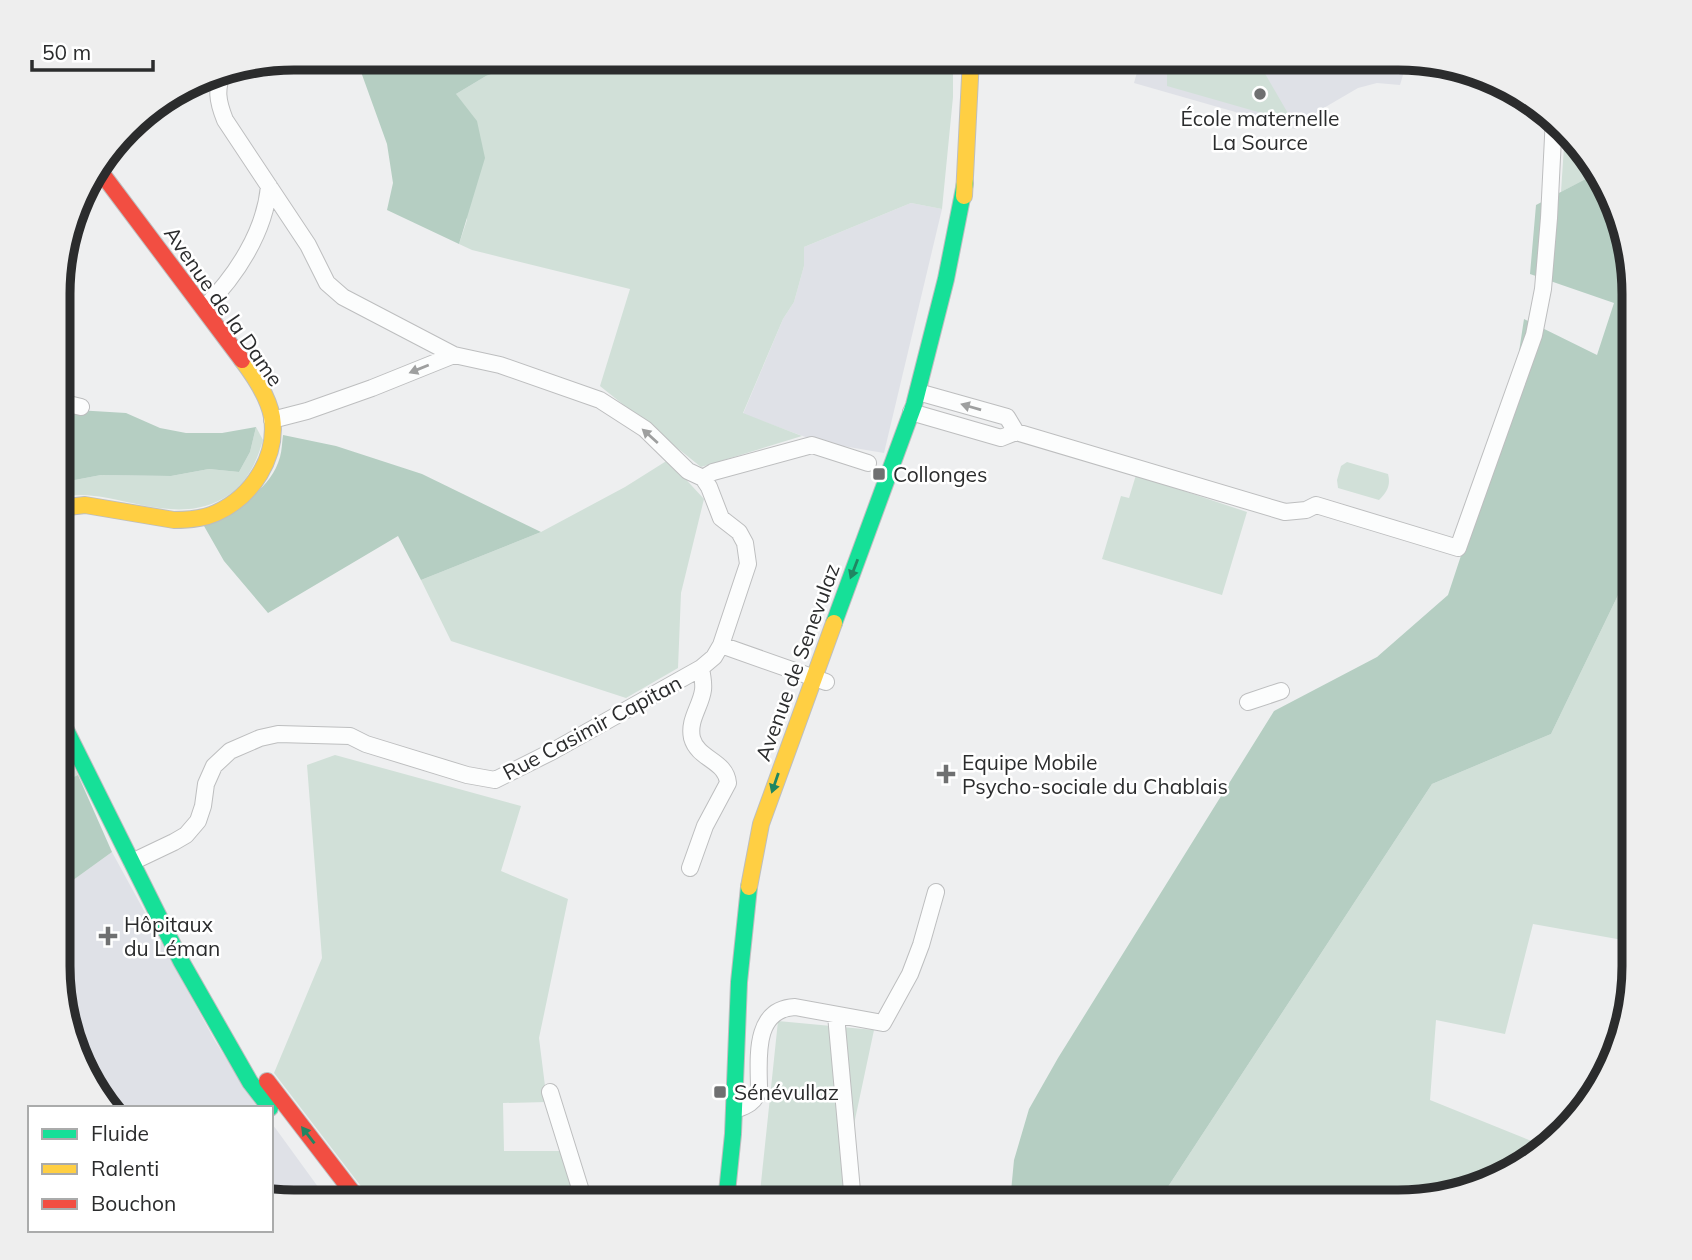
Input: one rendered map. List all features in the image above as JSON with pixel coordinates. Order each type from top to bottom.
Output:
[{"type":"main road","name":"Avenue de Senevulaz","points":[[728,1190],[733,1147],[739,982],[745,932],[766,848],[819,680],[952,317],[962,237],[970,70]]},
{"type":"main road","name":"Avenue de la Dame","points":[[70,506],[85,505],[174,520],[217,513],[244,494],[260,474],[271,445],[272,420],[253,376],[104,176]]},
{"type":"main road","points":[[70,738],[181,961],[250,1082],[269,1106]]},
{"type":"main road","points":[[220,1027],[255,1066],[351,1190]]},
{"type":"main road","points":[[273,1112],[333,1190]]},
{"type":"street","points":[[219,83],[219,105],[236,138],[308,245],[327,283],[342,297],[454,355],[500,365],[600,400],[645,429],[688,471],[703,478],[713,472],[812,445],[867,464]]},
{"type":"street","points":[[918,414],[1001,438],[1016,432],[1285,512],[1306,510],[1316,505],[1458,548],[1534,335],[1543,289],[1553,133]]},
{"type":"street","points":[[204,308],[221,292],[241,262],[267,206],[269,186]]},
{"type":"street","points":[[272,420],[372,388],[454,355]]},
{"type":"street","points":[[925,394],[1007,418],[1016,432]]},
{"type":"street","points":[[70,404],[81,407]]},
{"type":"street","name":"Rue Casimir Capitan","points":[[132,862],[186,835],[198,821],[206,784],[214,766],[230,751],[260,738],[278,734],[350,736],[366,744],[467,775],[495,779],[553,751],[701,668],[714,657],[721,645],[748,564],[746,543],[739,532],[721,518],[703,478]]},
{"type":"street","points":[[721,645],[819,680]]},
{"type":"street","name":"Rue Casimir Capitan","points":[[690,868],[705,826],[729,783],[724,770],[701,753],[693,740],[692,720],[704,689],[701,668]]},
{"type":"street","points":[[1248,702],[1281,691]]},
{"type":"street","points":[[734,1110],[750,1104],[758,1094],[760,1036],[772,1018],[785,1009],[790,1007],[883,1023],[910,974],[936,892]]},
{"type":"street","points":[[836,1014],[852,1190]]},
{"type":"street","points":[[551,1092],[580,1190]]},
{"type":"shaded area","points":[[504,70],[953,70],[953,97],[942,209],[911,203],[804,247],[804,266],[794,302],[783,319],[743,413],[802,436],[701,467],[600,386],[630,289],[472,250],[459,244],[467,220],[456,94],[486,76]]},
{"type":"shaded area","name":"École maternelle La Source","points":[[1138,70],[1404,70],[1400,85],[1377,83],[1358,88],[1310,116],[1295,129],[1134,83]]},
{"type":"shaded area","points":[[1167,70],[1263,70],[1293,122],[1167,86]]},
{"type":"shaded area","points":[[1564,144],[1588,177],[1561,192]]},
{"type":"shaded area","points":[[911,203],[942,209],[884,453],[819,442],[743,414],[783,319],[794,302],[804,266],[804,247]]},
{"type":"shaded area","points":[[256,427],[263,440],[251,470],[230,494],[201,507],[170,509],[90,495],[70,495],[70,481],[101,475],[171,476],[209,469],[239,472],[250,452]]},
{"type":"shaded area","points":[[668,460],[704,499],[681,593],[678,668],[626,698],[451,641],[421,580],[541,532],[625,487]]},
{"type":"shaded area","points":[[1347,462],[1388,474],[1388,488],[1379,500],[1338,488],[1341,466]]},
{"type":"shaded area","points":[[1136,475],[1247,512],[1222,595],[1102,559],[1121,496],[1129,498]]},
{"type":"shaded area","points":[[1622,587],[1622,940],[1533,924],[1505,1034],[1436,1020],[1430,1100],[1535,1142],[1484,1173],[1427,1188],[1166,1190],[1432,784],[1551,734]]},
{"type":"shaded area","points":[[335,755],[521,806],[501,871],[568,899],[539,1038],[547,1102],[503,1103],[504,1151],[562,1151],[572,1190],[364,1190],[274,1073],[322,958],[307,765]]},
{"type":"shaded area","points":[[70,759],[78,775],[70,779]]},
{"type":"shaded area","name":"Hôpitaux du Léman","points":[[112,852],[215,1041],[257,1106],[120,1106],[116,1102],[93,1065],[74,1010],[70,981],[70,882]]},
{"type":"shaded area","points":[[778,1021],[874,1030],[843,1176],[843,1190],[760,1190]]},
{"type":"shaded area","points":[[273,1126],[320,1190],[273,1189]]},
{"type":"green space","points":[[360,70],[504,70],[486,76],[456,94],[477,121],[485,158],[459,244],[387,210],[393,183],[387,144]]},
{"type":"green space","points":[[1588,177],[1605,208],[1618,250],[1622,279],[1622,587],[1551,734],[1432,784],[1166,1190],[1011,1190],[1014,1160],[1029,1109],[1274,711],[1377,657],[1448,595],[1511,404],[1524,319],[1597,355],[1614,303],[1530,274],[1536,205]]},
{"type":"green space","points":[[70,410],[126,413],[160,428],[186,433],[222,433],[256,427],[250,452],[239,472],[209,469],[171,476],[101,475],[70,481]]},
{"type":"green space","points":[[283,435],[336,446],[422,474],[541,532],[421,580],[398,536],[268,613],[224,561],[204,526],[238,506],[268,480],[280,457]]},
{"type":"green space","points":[[78,775],[112,852],[70,882],[70,779]]},
{"type":"traffic: fast","points":[[834,623],[914,405],[946,279],[965,183]]},
{"type":"traffic: fast","points":[[70,738],[181,961],[250,1082],[268,1106]]},
{"type":"traffic: fast","points":[[727,1190],[733,1134],[739,982],[749,887]]},
{"type":"traffic: slow","points":[[964,196],[970,70]]},
{"type":"traffic: slow","points":[[70,507],[85,505],[185,520],[211,515],[241,497],[260,474],[271,447],[273,432],[267,402],[242,360]]},
{"type":"traffic: slow","points":[[749,887],[761,824],[834,623]]},
{"type":"traffic: jam","points":[[104,176],[242,360]]},
{"type":"traffic: jam","points":[[267,1081],[351,1190]]},
{"type":"place","name":"École maternelle La Source","points":[[1260,94]]},
{"type":"place","name":"Collonges","points":[[879,474]]},
{"type":"place","name":"Equipe Mobile Psycho-sociale du Chablais","points":[[946,774]]},
{"type":"place","name":"Hôpitaux du Léman","points":[[108,936]]},
{"type":"place","name":"Sénévullaz","points":[[720,1092]]}]
